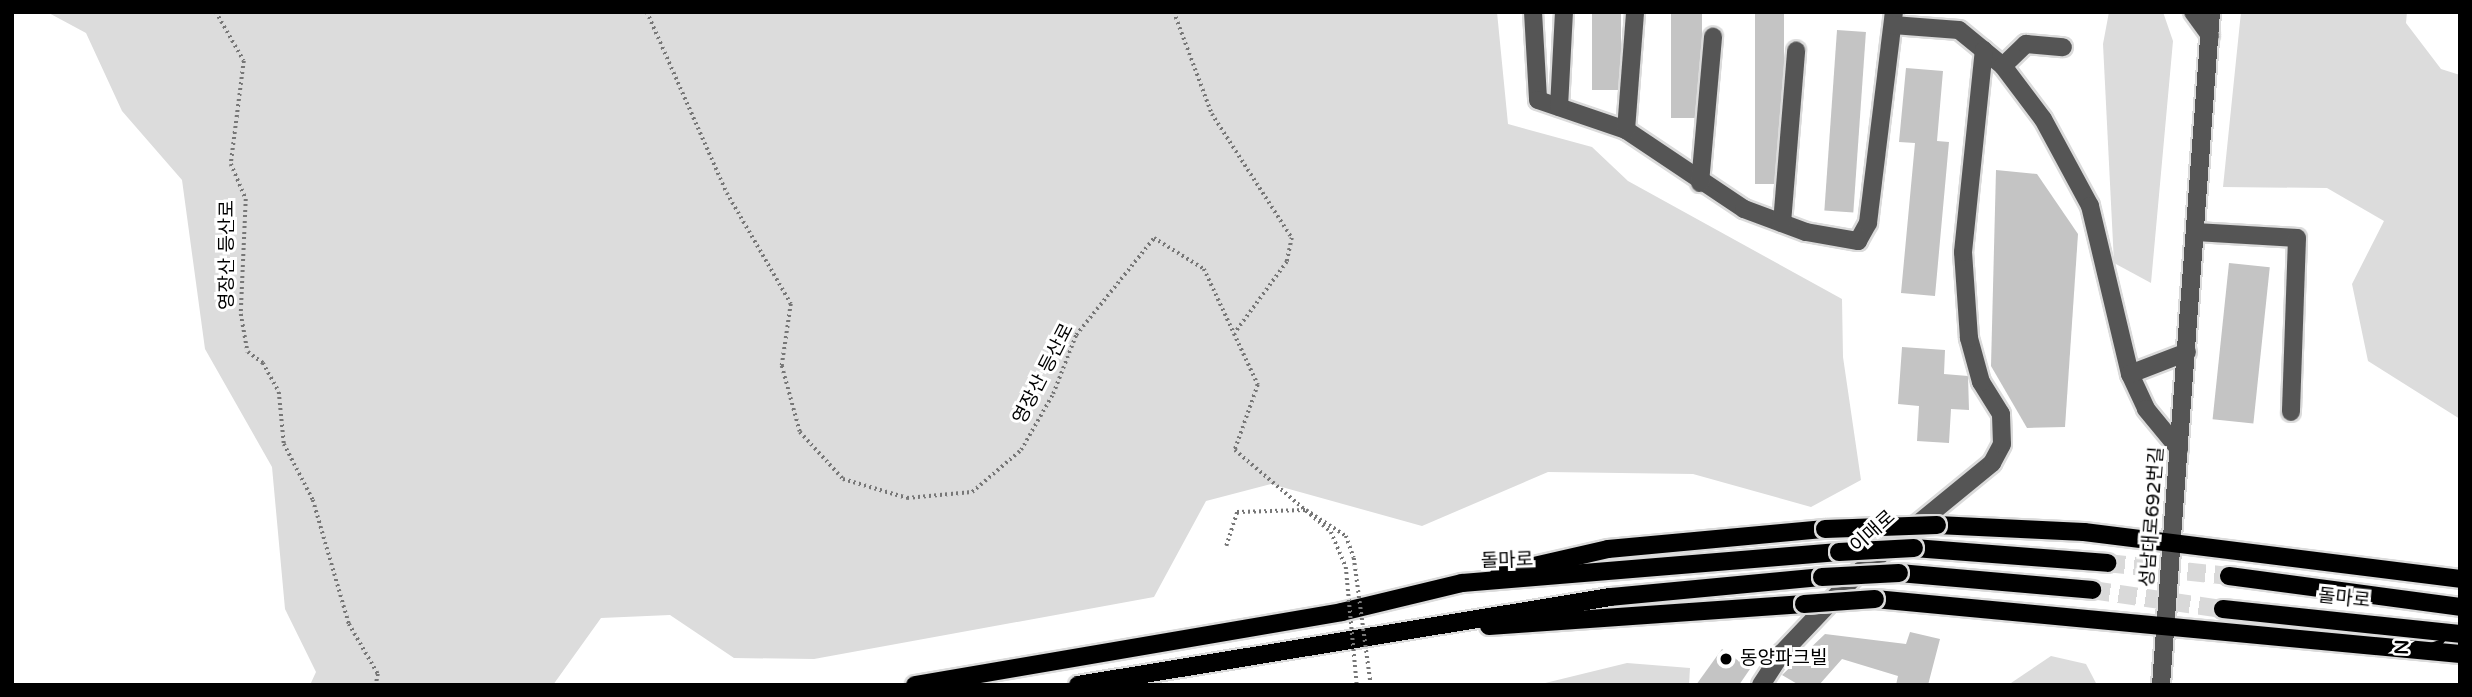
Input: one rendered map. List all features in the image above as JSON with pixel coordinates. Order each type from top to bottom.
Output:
[{"type":"main road","points":[[1462,583],[1608,549],[1825,529],[1937,525],[2172,541],[2460,579]]},
{"type":"main road","name":"돌마로","points":[[915,685],[1342,612],[1462,583],[1914,548],[2107,563]]},
{"type":"main road","points":[[1078,685],[1609,597],[1822,577],[1899,573],[2092,590]]},
{"type":"main road","name":"돌마로","points":[[2229,576],[2460,607]]},
{"type":"main road","points":[[1429,627],[1576,624],[1875,599],[2166,622],[2460,654]]},
{"type":"main road","name":"돌마로","points":[[2223,609],[2460,634]]},
{"type":"street","points":[[1533,12],[1533,83],[1538,100],[1626,130],[1700,183],[1782,223],[1858,241],[1868,223],[1881,80],[1893,19],[1959,30],[2003,65],[2043,119],[2090,206],[2130,374],[2146,409],[2179,449]]},
{"type":"street","points":[[1559,107],[1564,12]]},
{"type":"street","points":[[1626,130],[1635,12]]},
{"type":"street","points":[[2193,12],[2210,35]]},
{"type":"street","name":"성남대로692번길","points":[[2161,685],[2211,12]]},
{"type":"street","points":[[1700,183],[1713,37]]},
{"type":"street","points":[[2003,65],[2026,44],[2063,47]]},
{"type":"street","name":"이매로","points":[[1761,685],[1782,653],[1859,572],[1992,463],[2001,444],[2001,414],[1980,382],[1969,338],[1963,252],[1984,50]]},
{"type":"street","points":[[1782,223],[1796,51]]},
{"type":"street","points":[[2196,232],[2297,239],[2291,412]]},
{"type":"street","points":[[2130,374],[2187,352]]},
{"type":"path","name":"영장산 등산로","points":[[216,12],[244,61],[231,164],[246,199],[241,314],[248,352],[264,363],[279,392],[284,444],[313,500],[349,624],[378,674],[376,685]]},
{"type":"path","name":"영장산 등산로","points":[[647,12],[727,193],[791,304],[782,366],[800,432],[843,479],[907,498],[972,492],[1021,450],[1053,394],[1076,335],[1154,238],[1204,269],[1258,385],[1235,450],[1331,532],[1346,567],[1357,685]]},
{"type":"path","points":[[1174,12],[1212,114],[1292,238],[1287,262],[1235,332]]},
{"type":"path","points":[[1226,547],[1237,512],[1306,510],[1346,536],[1354,558],[1371,685]]},
{"type":"shaded area","points":[[47,12],[1497,12],[1508,124],[1592,147],[1628,181],[1842,299],[1843,357],[1861,480],[1811,507],[1693,474],[1548,472],[1422,526],[1271,484],[1206,501],[1154,597],[814,659],[734,658],[670,615],[601,618],[553,685],[310,685],[316,672],[285,609],[272,467],[205,349],[182,180],[122,111],[86,33]]},
{"type":"shaded area","points":[[2109,12],[2163,12],[2173,41],[2151,283],[2114,263],[2103,44]]},
{"type":"shaded area","points":[[2241,12],[2407,12],[2406,23],[2441,69],[2460,75],[2460,419],[2368,361],[2352,284],[2384,221],[2327,188],[2223,187]]},
{"type":"shaded area","points":[[2051,656],[2086,664],[2097,685],[2008,685]]},
{"type":"shaded area","points":[[1627,663],[1690,668],[1689,685],[1537,685]]},
{"type":"building","points":[[1592,12],[1621,12],[1621,90],[1592,90]]},
{"type":"building","points":[[1671,12],[1702,12],[1702,118],[1671,118]]},
{"type":"building","points":[[1755,12],[1784,12],[1784,184],[1755,184]]},
{"type":"building","points":[[1837,30],[1866,32],[1853,213],[1824,211]]},
{"type":"building","points":[[1906,68],[1943,71],[1937,141],[1949,142],[1935,296],[1901,293],[1915,143],[1899,142]]},
{"type":"building","points":[[1996,170],[2037,174],[2078,234],[2065,427],[2027,428],[1991,366]]},
{"type":"building","points":[[2229,263],[2270,267],[2253,423],[2213,419]]},
{"type":"building","points":[[1902,347],[1945,350],[1944,374],[1968,376],[1969,410],[1951,409],[1949,443],[1917,441],[1919,406],[1898,404]]},
{"type":"building","points":[[1910,632],[1940,639],[1928,685],[1896,685],[1898,676],[1842,659],[1819,685],[1799,685],[1782,675],[1825,634],[1906,644]]},
{"type":"building","name":"동양파크빌","points":[[1722,649],[1750,669],[1739,685],[1696,685]]},
{"type":"tunnel","points":[[2107,563],[2229,576]]},
{"type":"tunnel","points":[[2092,590],[2223,609]]},
{"type":"place","name":"동양파크빌","points":[[1726,659]]}]
